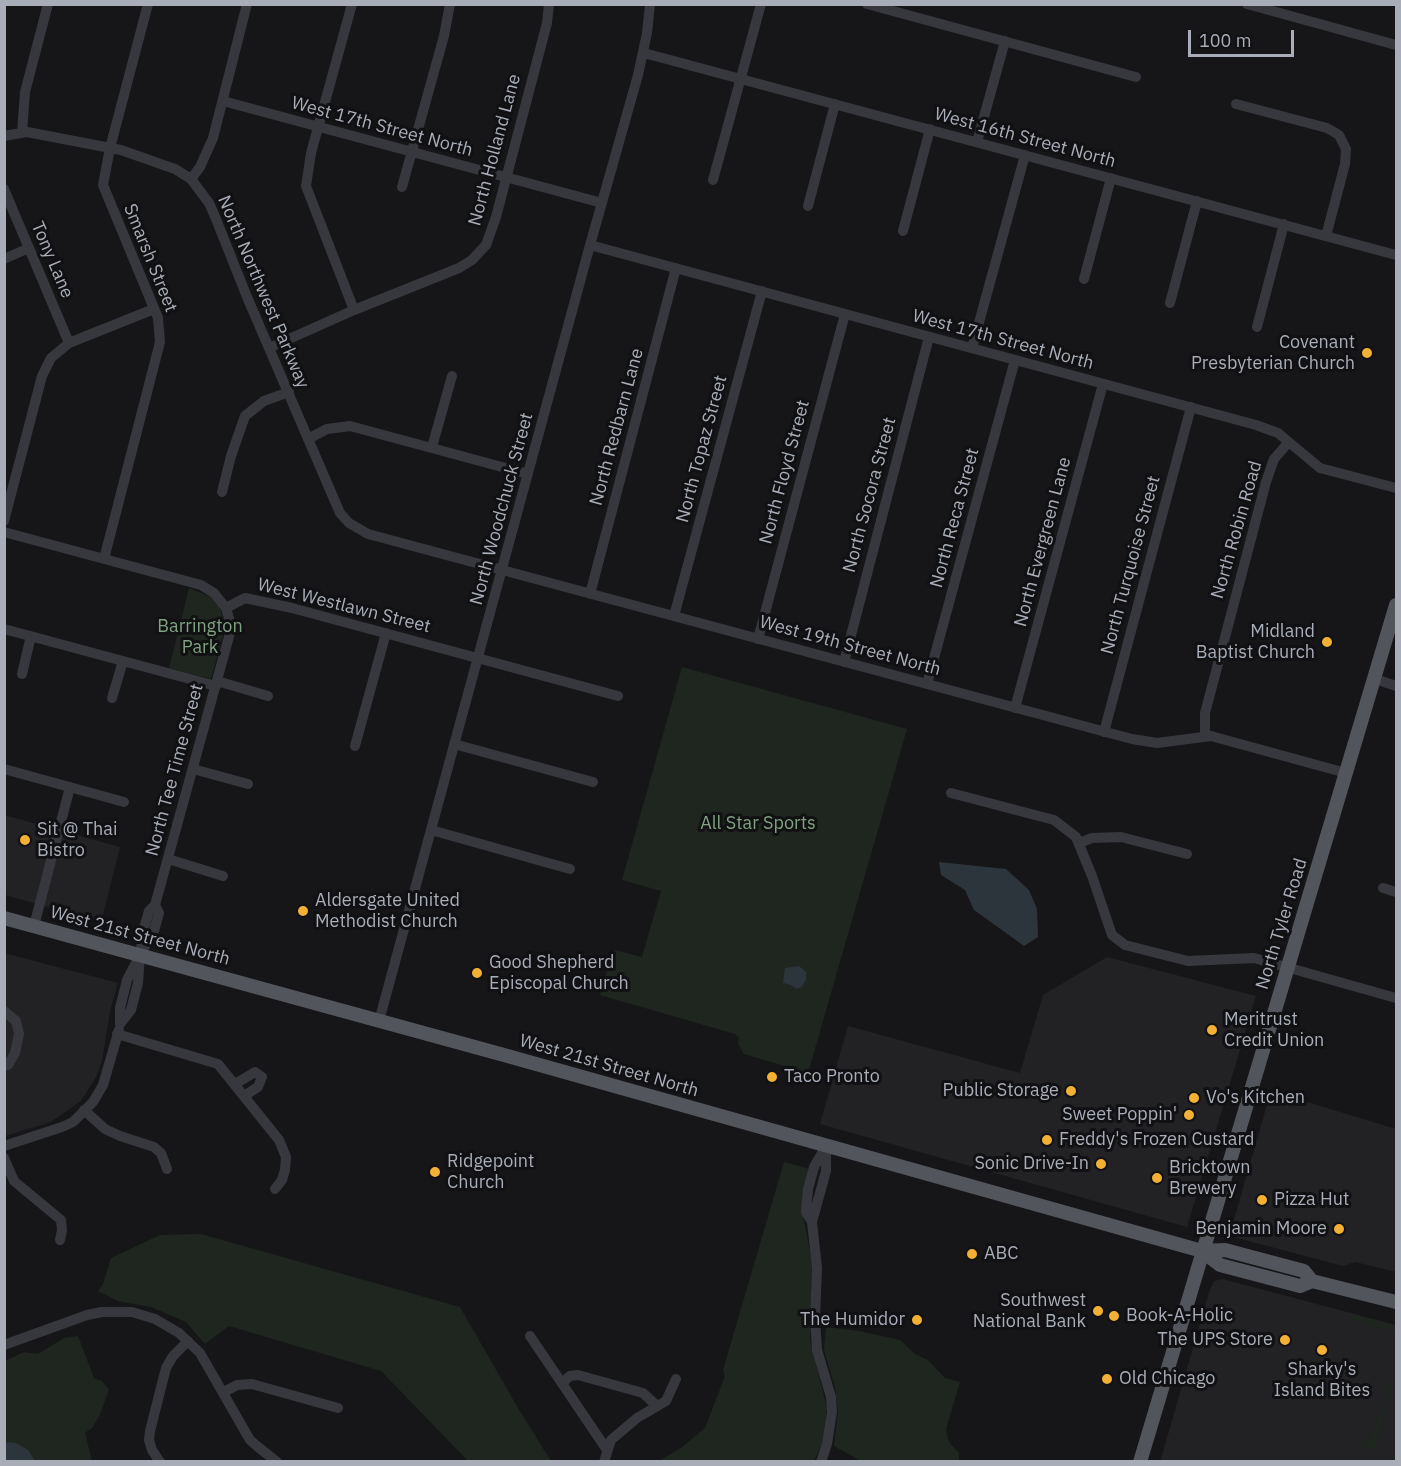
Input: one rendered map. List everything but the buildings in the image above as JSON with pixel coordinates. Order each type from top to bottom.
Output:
[{"type":"main road","name":"North Tyler Road","points":[[1140,1461],[1396,604]]},
{"type":"main road","name":"West 21st Street North","points":[[4,918],[1203,1251],[1225,1250],[1304,1271],[1312,1281],[1396,1302]]},
{"type":"street","points":[[22,133],[25,92],[48,4]]},
{"type":"street","name":"Smarsh Street","points":[[104,559],[160,342],[158,318],[103,185],[110,148],[148,4]]},
{"type":"street","points":[[4,136],[27,132],[110,148],[160,163],[191,179],[200,167],[213,138],[248,4]]},
{"type":"street","points":[[352,4],[311,153],[306,186],[354,310]]},
{"type":"street","points":[[402,187],[444,36],[450,4]]},
{"type":"street","name":"North Holland Lane","points":[[269,348],[354,310],[459,268],[472,260],[486,245],[496,216],[548,23],[549,4]]},
{"type":"street","name":"North Woodchuck Street","points":[[379,1021],[644,53],[650,4]]},
{"type":"street","points":[[713,180],[760,4]]},
{"type":"street","points":[[867,4],[1136,76]]},
{"type":"street","points":[[1247,4],[1396,45]]},
{"type":"street","points":[[977,142],[1005,41]]},
{"type":"street","name":"West 16th Street North","points":[[644,53],[1396,255]]},
{"type":"street","name":"West 17th Street North","points":[[223,101],[602,203]]},
{"type":"street","points":[[808,206],[835,104]]},
{"type":"street","points":[[1236,104],[1327,128],[1339,135],[1346,149],[1345,164],[1326,236]]},
{"type":"street","points":[[903,231],[930,129]]},
{"type":"street","points":[[972,348],[1025,155]]},
{"type":"street","points":[[1084,279],[1111,178]]},
{"type":"street","name":"North Northwest Parkway","points":[[191,179],[209,203],[340,513],[349,523]]},
{"type":"street","name":"Tony Lane","points":[[4,189],[69,343]]},
{"type":"street","points":[[1170,303],[1197,201]]},
{"type":"street","points":[[1257,327],[1284,225]]},
{"type":"street","name":"West 17th Street North","points":[[590,245],[1256,425],[1278,433],[1320,468],[1396,489]]},
{"type":"street","points":[[4,259],[29,248]]},
{"type":"street","name":"North Redbarn Lane","points":[[590,594],[676,268]]},
{"type":"street","name":"North Topaz Street","points":[[674,616],[762,291]]},
{"type":"street","points":[[4,521],[42,376],[51,358],[69,343],[154,309]]},
{"type":"street","name":"North Floyd Street","points":[[758,639],[845,314]]},
{"type":"street","name":"North Socora Street","points":[[844,662],[929,337]]},
{"type":"street","name":"North Reca Street","points":[[927,684],[1015,360]]},
{"type":"street","points":[[432,447],[452,376]]},
{"type":"street","name":"North Evergreen Lane","points":[[1015,708],[1103,384]]},
{"type":"street","points":[[222,492],[231,456],[245,416],[264,401],[289,392]]},
{"type":"street","name":"North Turquoise Street","points":[[1104,732],[1191,407]]},
{"type":"street","points":[[308,439],[327,429],[350,426],[528,474]]},
{"type":"street","name":"North Robin Road","points":[[1205,736],[1205,713],[1266,482],[1274,459],[1288,443]]},
{"type":"street","name":"West 19th Street North","points":[[349,523],[368,534],[387,540],[1104,732],[1157,743],[1211,736],[1346,773]]},
{"type":"street","points":[[4,532],[201,585],[214,592],[226,608]]},
{"type":"street","name":"West Westlawn Street","points":[[226,608],[245,598],[292,608],[618,696]]},
{"type":"street","name":"North Tee Time Street","points":[[4,1146],[73,1122],[93,1102],[103,1085],[119,1029],[120,1008],[127,980],[154,931],[159,913],[155,905],[230,633],[226,608]]},
{"type":"street","points":[[4,629],[268,696]]},
{"type":"street","points":[[355,746],[386,633]]},
{"type":"street","points":[[22,674],[31,636]]},
{"type":"street","points":[[112,698],[123,661]]},
{"type":"street","points":[[1375,679],[1396,686]]},
{"type":"street","points":[[454,744],[593,782]]},
{"type":"street","points":[[193,769],[248,784]]},
{"type":"street","points":[[4,770],[124,802]]},
{"type":"street","points":[[34,926],[70,787]]},
{"type":"street","points":[[951,793],[1054,820],[1076,837],[1092,876],[1108,927],[1125,945],[1188,961],[1254,958],[1396,998]]},
{"type":"street","points":[[431,830],[570,869]]},
{"type":"street","points":[[1079,843],[1092,838],[1121,837],[1187,854]]},
{"type":"street","points":[[168,859],[223,876]]},
{"type":"street","points":[[1383,888],[1396,892]]},
{"type":"street","points":[[4,1011],[16,1022],[19,1034],[15,1053],[8,1065],[4,1066]]},
{"type":"street","points":[[119,1029],[218,1064],[279,1140],[286,1157],[285,1170],[282,1180],[275,1189]]},
{"type":"street","points":[[235,1084],[255,1072],[262,1077],[258,1087],[244,1096]]},
{"type":"street","points":[[84,1110],[105,1129],[154,1147],[161,1153],[167,1169]]},
{"type":"street","points":[[820,1461],[827,1444],[832,1412],[831,1397],[817,1350],[815,1319],[818,1268],[812,1222],[806,1212],[808,1190],[814,1167],[826,1146]]},
{"type":"street","points":[[4,1158],[14,1181],[61,1220],[60,1240]]},
{"type":"street","points":[[4,1345],[87,1315],[110,1312],[143,1314],[168,1325],[200,1353],[250,1440],[278,1461]]},
{"type":"street","points":[[530,1336],[607,1450]]},
{"type":"street","points":[[160,1461],[152,1450],[149,1440],[150,1431],[166,1368],[173,1356],[188,1341]]},
{"type":"street","points":[[562,1383],[570,1376],[578,1375],[643,1393],[657,1406]]},
{"type":"street","points":[[604,1461],[615,1436],[637,1418],[666,1401],[676,1379]]},
{"type":"street","points":[[224,1392],[237,1385],[252,1384],[338,1408]]},
{"type":"shaded area","points":[[4,815],[120,847],[101,922],[5,895]]},
{"type":"shaded area","points":[[939,862],[1006,869],[1029,890],[1037,909],[1038,937],[1024,946],[974,910],[965,890],[941,875]]},
{"type":"shaded area","points":[[4,953],[118,983],[110,1011],[102,1061],[96,1077],[81,1101],[51,1122],[5,1136]]},
{"type":"shaded area","points":[[1107,957],[1256,996],[1187,1227],[820,1124],[848,1026],[1020,1073],[1043,995]]},
{"type":"shaded area","points":[[799,966],[806,972],[806,980],[802,987],[797,989],[783,983],[785,968]]},
{"type":"shaded area","points":[[1271,1091],[1396,1129],[1396,1272],[1355,1262],[1343,1266],[1237,1238],[1231,1230]]},
{"type":"shaded area","points":[[1223,1279],[1396,1325],[1396,1461],[1160,1462],[1210,1289],[1214,1281]]},
{"type":"shaded area","points":[[4,1442],[16,1443],[28,1450],[35,1461],[5,1461]]},
{"type":"green space","name":"Barrington Park","points":[[189,588],[211,597],[220,607],[225,628],[211,679],[169,668]]},
{"type":"green space","name":"All Star Sports","points":[[682,667],[907,729],[808,1073],[744,1054],[738,1044],[739,1038],[735,1034],[600,995],[612,952],[615,950],[642,957],[661,891],[622,880]]},
{"type":"green space","points":[[784,1162],[809,1169],[803,1214],[812,1262],[810,1340],[827,1408],[823,1442],[814,1461],[657,1462],[681,1448],[705,1428],[725,1376],[723,1370]]},
{"type":"green space","points":[[201,1234],[460,1307],[551,1461],[468,1461],[381,1371],[229,1326],[205,1344],[186,1322],[151,1307],[118,1301],[98,1291],[103,1284],[111,1258],[160,1235]]},
{"type":"green space","points":[[1351,1316],[1396,1326],[1396,1332],[1372,1325],[1369,1330],[1369,1324],[1352,1319],[1349,1324]]},
{"type":"green space","points":[[826,1327],[900,1340],[915,1354],[928,1360],[945,1378],[960,1382],[946,1429],[949,1442],[959,1453],[959,1461],[861,1461],[834,1446],[838,1412],[835,1387],[824,1350]]},
{"type":"green space","points":[[78,1336],[94,1378],[102,1381],[109,1389],[100,1415],[92,1428],[85,1433],[92,1461],[5,1462],[5,1361],[24,1352],[38,1354],[64,1338]]},
{"type":"green space","points":[[1387,1384],[1392,1388],[1375,1447],[1372,1449],[1362,1446],[1362,1439],[1367,1441],[1383,1411],[1389,1390],[1384,1388]]},
{"type":"place","name":"Covenant Presbyterian Church","points":[[1367,353]]},
{"type":"place","name":"Midland Baptist Church","points":[[1327,642]]},
{"type":"place","name":"Sit @ Thai Bistro","points":[[25,840]]},
{"type":"place","name":"Aldersgate United Methodist Church","points":[[303,911]]},
{"type":"place","name":"Good Shepherd Episcopal Church","points":[[477,973]]},
{"type":"place","name":"Meritrust Credit Union","points":[[1212,1030]]},
{"type":"place","name":"Taco Pronto","points":[[772,1077]]},
{"type":"place","name":"Public Storage","points":[[1071,1091]]},
{"type":"place","name":"Vo's Kitchen","points":[[1194,1098]]},
{"type":"place","name":"Sweet Poppin'","points":[[1189,1115]]},
{"type":"place","name":"Freddy's Frozen Custard","points":[[1047,1140]]},
{"type":"place","name":"Sonic Drive-In","points":[[1101,1164]]},
{"type":"place","name":"Ridgepoint Church","points":[[435,1172]]},
{"type":"place","name":"Bricktown Brewery","points":[[1157,1178]]},
{"type":"place","name":"Pizza Hut","points":[[1262,1200]]},
{"type":"place","name":"Benjamin Moore","points":[[1339,1229]]},
{"type":"place","name":"ABC","points":[[972,1254]]},
{"type":"place","name":"Southwest National Bank","points":[[1098,1311]]},
{"type":"place","name":"Book-A-Holic","points":[[1114,1316]]},
{"type":"place","name":"The Humidor","points":[[917,1320]]},
{"type":"place","name":"The UPS Store","points":[[1285,1340]]},
{"type":"place","name":"Sharky's Island Bites","points":[[1322,1350]]},
{"type":"place","name":"Old Chicago","points":[[1107,1379]]}]
